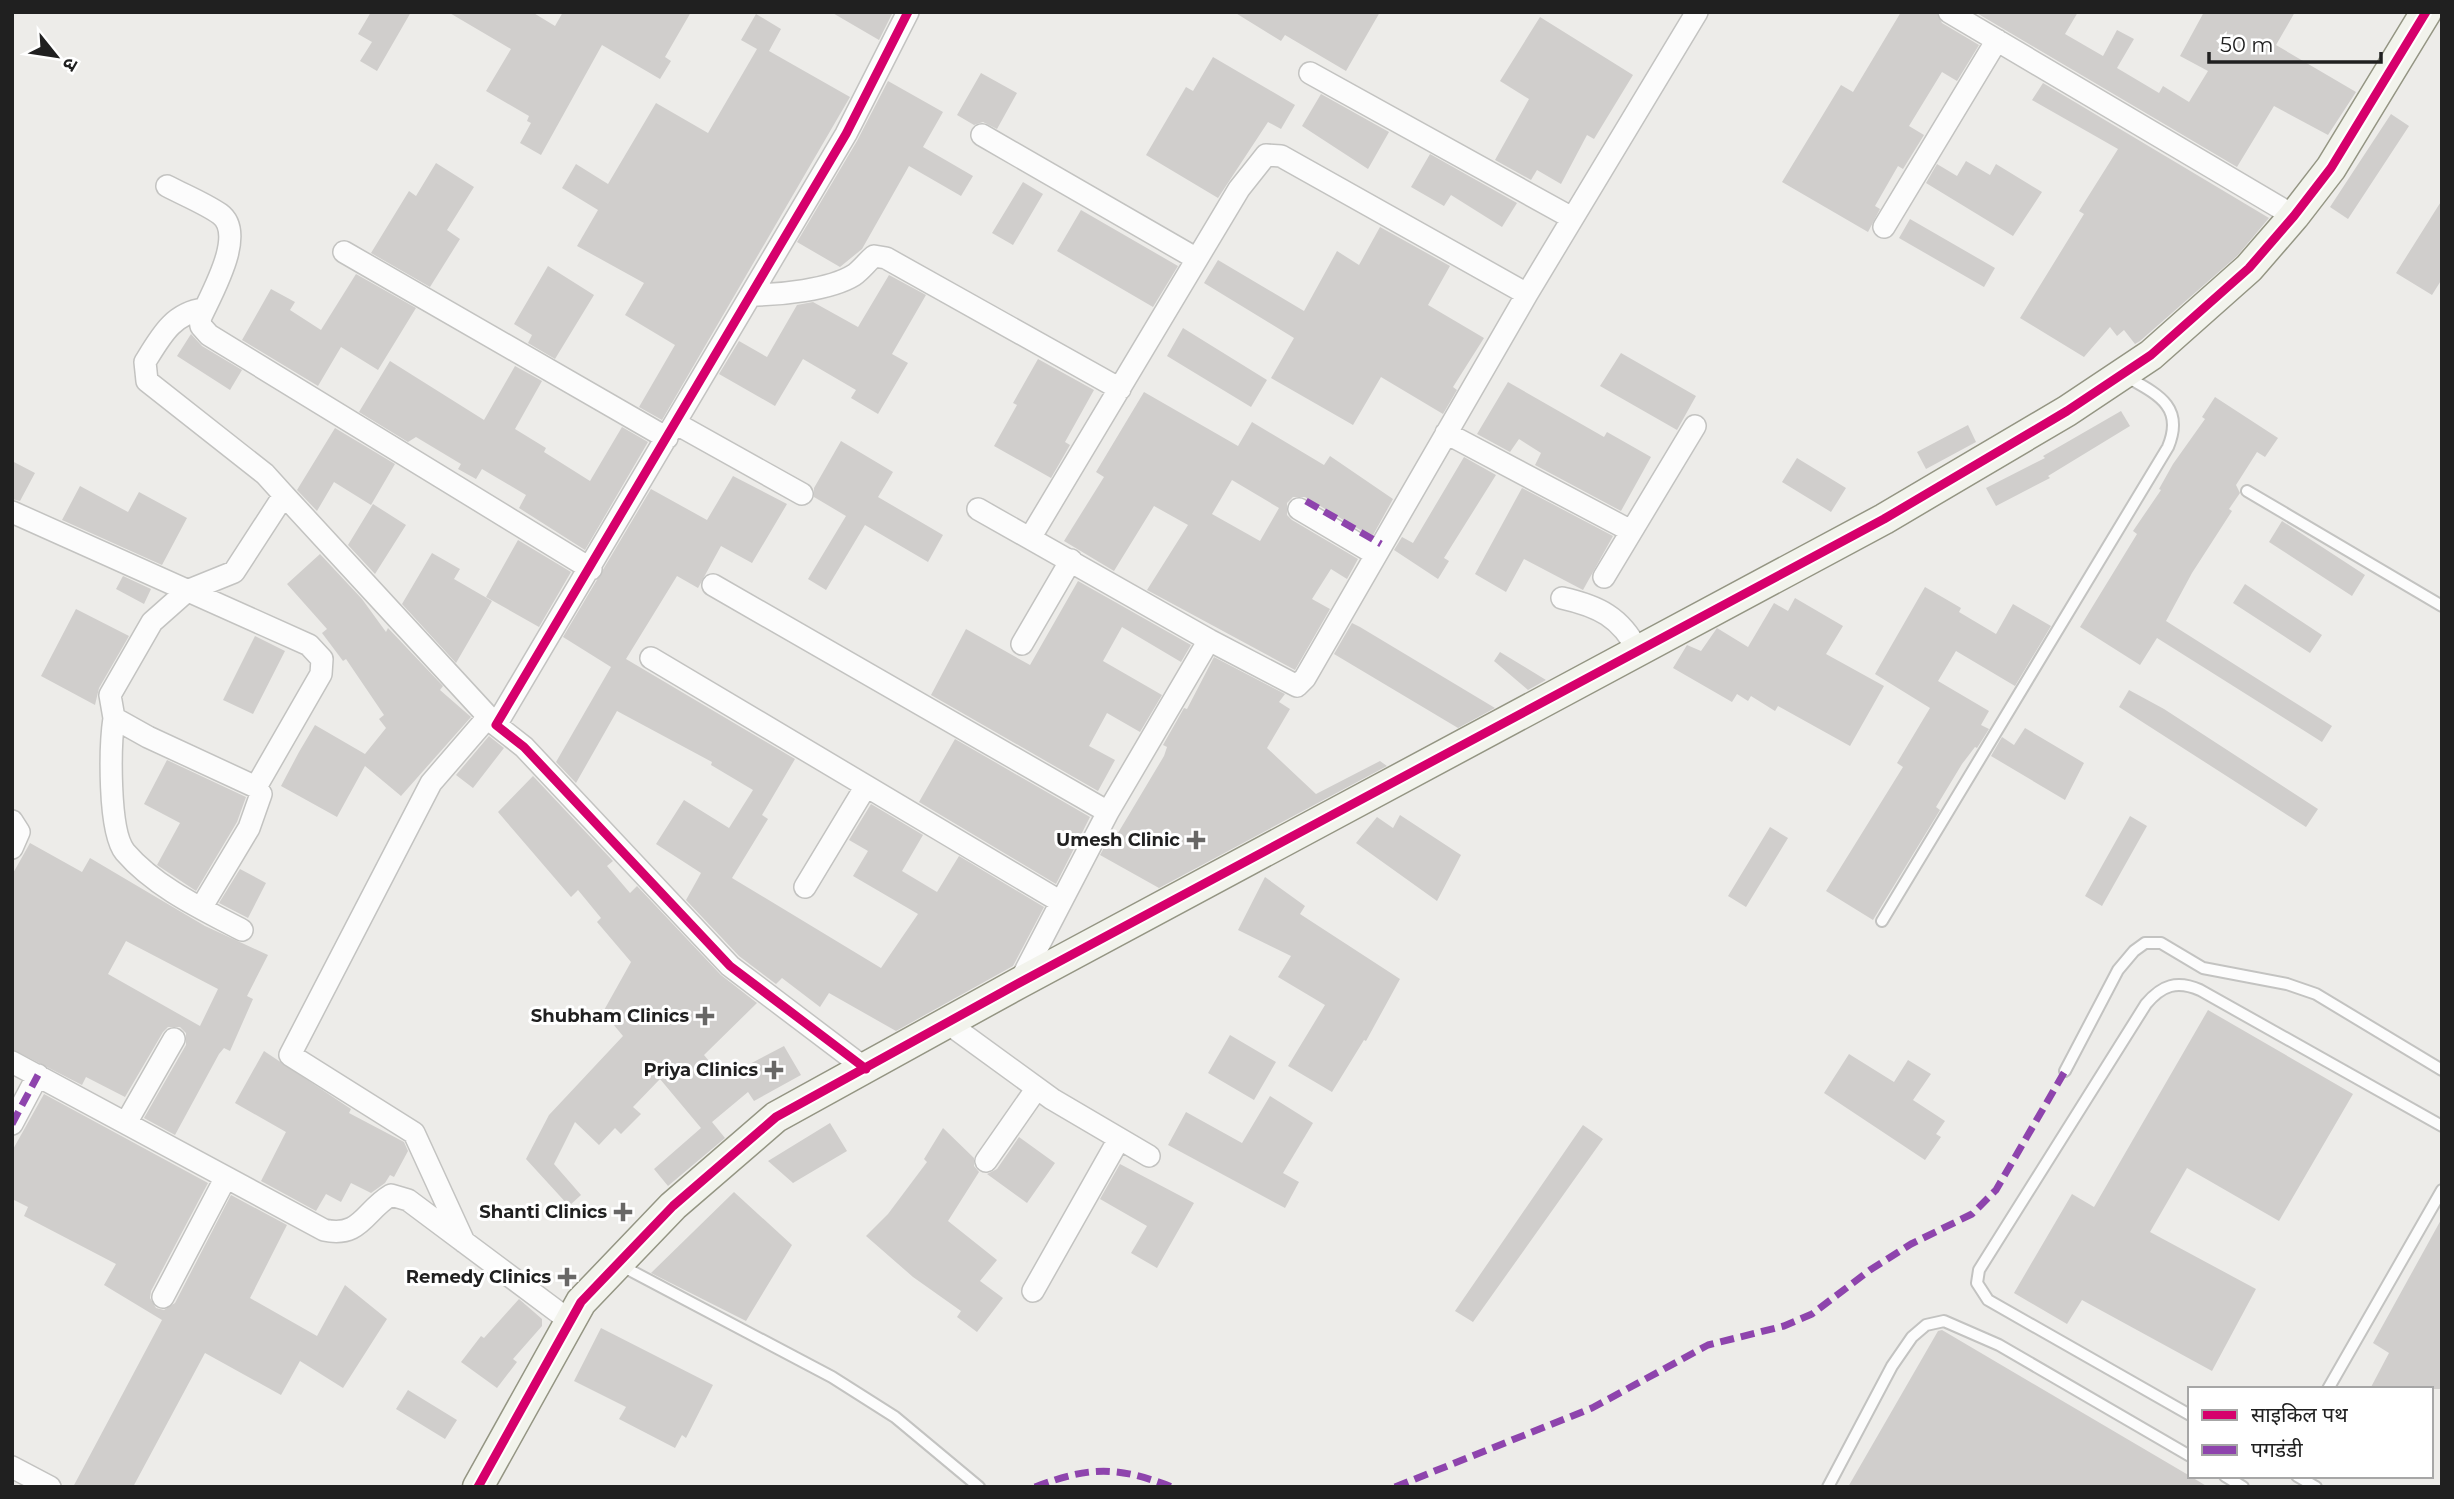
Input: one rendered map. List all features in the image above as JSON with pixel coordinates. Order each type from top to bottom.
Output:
[{"type":"street","points":[[464,1242],[414,1133],[290,1055],[431,782],[492,721],[592,569],[846,134],[908,12]]},
{"type":"street","points":[[978,509],[1209,640],[1297,686],[1306,678],[1527,294],[1697,12]]},
{"type":"street","points":[[1949,12],[2294,216]]},
{"type":"street","points":[[483,1485],[581,1302],[673,1206],[776,1117],[1884,519],[2067,411],[2151,355],[2214,302],[2249,268],[2294,216],[2331,168],[2426,12]]},
{"type":"street","points":[[1884,227],[1997,40]]},
{"type":"street","points":[[1310,73],[1572,218]]},
{"type":"street","points":[[982,135],[1198,259]]},
{"type":"street","points":[[1030,538],[1239,189],[1266,155],[1281,156],[1527,294]]},
{"type":"street","points":[[167,186],[222,216],[231,229],[231,247],[204,309],[201,326],[209,335],[592,569]]},
{"type":"street","points":[[344,252],[671,430],[802,494]]},
{"type":"street","points":[[751,295],[772,295],[830,285],[854,274],[874,256],[886,258],[1120,389]]},
{"type":"street","points":[[204,309],[187,311],[177,317],[145,362],[146,380],[265,474],[492,721],[524,747],[730,966],[866,1069]]},
{"type":"street","points":[[1604,577],[1695,426]]},
{"type":"street","points":[[1446,433],[1631,531]]},
{"type":"street","points":[[242,930],[159,882],[123,850],[111,786],[109,753],[114,718],[110,695],[152,622],[187,591],[234,572],[284,495]]},
{"type":"street","points":[[1303,505],[1378,549]]},
{"type":"street","points":[[12,512],[309,645],[322,659],[321,674],[256,786]]},
{"type":"street","points":[[1022,644],[1071,560]]},
{"type":"street","points":[[713,585],[1108,812]]},
{"type":"street","points":[[1562,598],[1594,605],[1629,632],[1638,651]]},
{"type":"street","points":[[1020,983],[1108,812],[1209,640]]},
{"type":"street","points":[[651,658],[1061,902]]},
{"type":"street","points":[[114,718],[148,737],[256,786],[261,794],[250,828],[201,908]]},
{"type":"street","points":[[806,887],[866,786]]},
{"type":"street","points":[[12,821],[19,832],[12,848]]},
{"type":"street","points":[[948,1024],[1037,1088],[1149,1156]]},
{"type":"street","points":[[126,1123],[174,1039]]},
{"type":"street","points":[[12,1062],[295,1216],[339,1233],[355,1228],[379,1202],[391,1195],[408,1200],[570,1321]]},
{"type":"street","points":[[12,1124],[38,1074]]},
{"type":"street","points":[[986,1161],[1037,1088]]},
{"type":"street","points":[[1033,1291],[1119,1139]]},
{"type":"street","points":[[163,1297],[225,1179]]},
{"type":"street","points":[[12,1467],[50,1487]]},
{"type":"lane","points":[[1882,921],[2168,447],[2174,432],[2175,416],[2156,395],[2122,374]]},
{"type":"lane","points":[[2247,491],[2442,606]]},
{"type":"lane","points":[[2065,1071],[2118,970],[2134,951],[2145,943],[2161,943],[2203,968],[2274,981],[2316,994],[2341,1006],[2442,1070]]},
{"type":"lane","points":[[2188,1414],[1988,1300],[1977,1283],[1979,1270],[2146,1004],[2158,990],[2185,983],[2200,990],[2442,1126]]},
{"type":"lane","points":[[2329,1387],[2442,1190]]},
{"type":"lane","points":[[617,1264],[832,1377],[895,1417],[979,1487]]},
{"type":"lane","points":[[1828,1487],[1892,1366],[1912,1337],[1926,1325],[1944,1321],[1998,1345],[2188,1455]]},
{"type":"lane","points":[[2300,1478],[2316,1487]]},
{"type":"building","points":[[371,12],[411,12],[377,71],[360,61],[372,42],[358,34]]},
{"type":"building","points":[[448,12],[532,12],[555,26],[563,12],[691,12],[665,57],[671,61],[660,79],[602,45],[541,155],[520,143],[531,123],[527,121],[529,116],[486,91],[511,49]]},
{"type":"building","points":[[831,12],[893,12],[879,40]]},
{"type":"building","points":[[1234,12],[1380,12],[1346,71],[1285,35],[1281,41]]},
{"type":"building","points":[[1901,12],[1936,12],[1942,23],[1979,45],[1957,81],[1942,72],[1909,126],[1924,135],[1903,169],[1898,166],[1875,206],[1880,209],[1868,232],[1782,182],[1841,85],[1853,92]]},
{"type":"building","points":[[1975,12],[2078,12],[2065,34],[2103,56],[2117,30],[2134,39],[2117,68],[2159,93],[2163,86],[2189,102],[2208,71],[2180,56],[2204,12],[2295,12],[2276,45],[2356,92],[2328,135],[2274,106],[2237,167]]},
{"type":"building","points":[[756,14],[781,29],[769,51],[850,97],[662,420],[639,407],[675,345],[625,315],[644,283],[577,246],[598,210],[562,188],[576,164],[608,184],[656,103],[708,133],[757,49],[741,40]]},
{"type":"building","points":[[1540,17],[1633,75],[1594,139],[1587,135],[1561,184],[1537,170],[1531,180],[1495,160],[1529,99],[1500,81]]},
{"type":"building","points":[[1213,57],[1295,105],[1281,129],[1268,122],[1218,198],[1146,155],[1186,87],[1193,91]]},
{"type":"building","points":[[981,73],[1017,93],[997,129],[983,122],[974,125],[957,115]]},
{"type":"building","points":[[888,81],[943,112],[923,147],[973,176],[961,196],[909,166],[862,249],[840,267],[797,242],[857,141]]},
{"type":"building","points":[[2043,83],[2269,218],[2237,256],[2140,341],[2135,344],[2124,330],[2117,336],[2110,327],[2084,357],[2020,318],[2084,214],[2079,211],[2118,149],[2032,100]]},
{"type":"building","points":[[1321,94],[1389,132],[1368,169],[1302,126]]},
{"type":"building","points":[[2391,114],[2409,126],[2348,219],[2330,207]]},
{"type":"building","points":[[1430,154],[1517,203],[1502,227],[1451,195],[1444,206],[1411,187]]},
{"type":"building","points":[[1966,161],[1990,175],[1996,164],[2042,192],[2013,236],[1926,183],[1937,164],[1957,176]]},
{"type":"building","points":[[436,163],[474,187],[447,230],[460,239],[430,287],[371,253],[409,191],[416,196]]},
{"type":"building","points":[[1023,182],[1043,194],[1013,245],[992,233]]},
{"type":"building","points":[[2442,200],[2442,279],[2432,295],[2396,273]]},
{"type":"building","points":[[1081,210],[1178,266],[1153,307],[1057,251]]},
{"type":"building","points":[[1910,219],[1995,268],[1984,287],[1899,238]]},
{"type":"building","points":[[1380,227],[1450,266],[1428,305],[1484,338],[1453,387],[1457,390],[1443,414],[1381,377],[1353,425],[1271,378],[1294,338],[1204,283],[1218,260],[1304,311],[1337,251],[1359,265]]},
{"type":"building","points":[[548,266],[594,295],[555,359],[528,343],[532,335],[514,324]]},
{"type":"building","points":[[356,274],[416,308],[378,370],[341,347],[318,386],[242,340],[271,289],[295,302],[290,310],[321,330]]},
{"type":"building","points":[[889,275],[926,295],[892,354],[908,363],[878,414],[851,398],[856,390],[803,359],[775,406],[719,374],[739,341],[767,357],[797,305],[813,302],[858,327]]},
{"type":"building","points":[[1183,328],[1267,380],[1251,407],[1167,356]]},
{"type":"building","points":[[191,334],[202,346],[242,370],[230,390],[177,356]]},
{"type":"building","points":[[1621,353],[1696,396],[1677,430],[1600,386]]},
{"type":"building","points":[[1038,359],[1094,390],[1065,442],[1070,445],[1051,478],[994,446],[1017,405],[1013,403]]},
{"type":"building","points":[[390,361],[484,420],[515,366],[542,381],[515,429],[546,448],[544,452],[590,481],[622,427],[648,442],[585,550],[519,508],[526,495],[482,469],[476,479],[458,469],[461,464],[416,437],[408,442],[359,412]]},
{"type":"building","points":[[1508,382],[1604,437],[1607,432],[1651,457],[1621,511],[1535,465],[1541,453],[1519,439],[1510,452],[1477,434]]},
{"type":"building","points":[[1144,392],[1238,446],[1252,422],[1324,465],[1330,456],[1393,499],[1372,537],[1305,497],[1293,497],[1287,503],[1287,515],[1292,520],[1358,559],[1347,579],[1331,569],[1312,599],[1330,609],[1295,670],[1147,590],[1188,525],[1154,506],[1114,571],[1064,541],[1104,477],[1096,472]],"holes":[[[1232,480],[1279,508],[1260,541],[1212,514]]]},
{"type":"building","points":[[2215,397],[2278,438],[2265,457],[2257,452],[2236,485],[2240,493],[2229,509],[2232,511],[2192,573],[2166,621],[2332,726],[2322,742],[2157,638],[2140,665],[2080,627],[2137,534],[2133,531],[2161,490],[2159,489],[2173,464],[2205,419],[2202,417]]},
{"type":"building","points":[[2121,411],[2130,426],[2048,476],[2050,478],[1996,506],[1986,488],[2045,458],[2043,456]]},
{"type":"building","points":[[1968,425],[1976,442],[1926,469],[1917,452]]},
{"type":"building","points":[[335,428],[395,464],[371,505],[334,482],[317,511],[297,490]]},
{"type":"building","points":[[841,441],[893,472],[878,497],[943,535],[928,562],[865,525],[826,590],[808,579],[846,516],[814,497],[814,488]]},
{"type":"building","points":[[1464,457],[1496,475],[1444,558],[1449,561],[1438,579],[1394,550],[1402,537],[1413,543]]},
{"type":"building","points":[[1797,458],[1846,488],[1831,512],[1782,482]]},
{"type":"building","points":[[12,461],[35,473],[20,501],[12,499]]},
{"type":"building","points":[[733,476],[787,504],[752,563],[721,546],[698,588],[677,576],[626,659],[795,759],[762,815],[768,819],[732,878],[881,968],[918,914],[853,876],[868,851],[849,840],[871,804],[923,835],[902,871],[937,892],[959,856],[1044,907],[1013,966],[896,1031],[829,993],[820,1007],[782,978],[776,984],[739,956],[686,900],[701,873],[656,844],[684,800],[729,828],[753,790],[711,765],[712,762],[617,711],[576,783],[556,762],[611,667],[563,637],[651,489],[707,520]]},
{"type":"building","points":[[80,486],[128,512],[139,492],[187,518],[162,565],[62,520]]},
{"type":"building","points":[[1522,488],[1613,536],[1583,590],[1524,559],[1506,592],[1475,574]]},
{"type":"building","points":[[373,504],[406,525],[375,574],[348,545]]},
{"type":"building","points":[[2282,521],[2365,575],[2352,596],[2269,542]]},
{"type":"building","points":[[518,540],[571,572],[539,627],[486,597]]},
{"type":"building","points":[[432,553],[460,569],[454,579],[492,601],[456,663],[402,604]]},
{"type":"building","points":[[320,554],[362,599],[386,632],[388,628],[443,686],[440,690],[471,717],[401,796],[365,766],[337,817],[281,786],[299,752],[315,725],[365,754],[386,728],[379,719],[384,715],[346,659],[343,661],[322,633],[327,629],[287,584]]},
{"type":"building","points":[[123,576],[151,589],[144,604],[116,589]]},
{"type":"building","points":[[1078,581],[1191,645],[1181,662],[1122,627],[1103,661],[1162,695],[1140,732],[1107,713],[1089,746],[1115,760],[1098,791],[931,695],[966,629],[1030,665]]},
{"type":"building","points":[[2245,584],[2322,635],[2310,653],[2233,603]]},
{"type":"building","points":[[1925,587],[1961,608],[1959,612],[1996,634],[2013,604],[2051,626],[2015,686],[1956,651],[1938,681],[1989,711],[1981,725],[1989,729],[1977,748],[1975,747],[1962,764],[1936,807],[1940,810],[1873,920],[1826,891],[1903,767],[1897,763],[1930,708],[1875,674]]},
{"type":"building","points":[[1795,598],[1843,626],[1826,654],[1884,686],[1850,746],[1778,706],[1775,711],[1751,696],[1748,701],[1737,694],[1732,702],[1673,668],[1687,645],[1701,651],[1717,628],[1748,647],[1774,603],[1788,611]]},
{"type":"building","points":[[76,609],[129,636],[99,688],[95,705],[41,676]]},
{"type":"building","points":[[1352,623],[1495,708],[1458,728],[1334,654]]},
{"type":"building","points":[[255,636],[285,651],[253,714],[223,700]]},
{"type":"building","points":[[1500,652],[1546,680],[1528,690],[1494,661]]},
{"type":"building","points":[[1214,657],[1285,694],[1279,702],[1290,709],[1267,748],[1316,794],[1380,761],[1387,766],[1159,888],[1100,855],[1113,831],[1118,833],[1164,756],[1167,747],[1163,745],[1184,708],[1187,709]]},
{"type":"building","points":[[2129,690],[2164,709],[2318,809],[2306,827],[2119,707]]},
{"type":"building","points":[[2025,728],[2084,763],[2065,800],[1991,756],[2002,737],[2014,745]]},
{"type":"building","points":[[489,736],[504,748],[473,788],[456,775]]},
{"type":"building","points":[[955,739],[1090,817],[1056,884],[919,802]]},
{"type":"building","points":[[167,760],[246,797],[237,822],[196,891],[157,865],[180,823],[144,804]]},
{"type":"building","points":[[533,776],[613,861],[607,866],[630,893],[637,886],[721,975],[757,1003],[704,1055],[723,1078],[784,1046],[801,1075],[754,1101],[748,1092],[712,1122],[725,1138],[668,1186],[654,1169],[701,1128],[660,1079],[633,1107],[641,1114],[621,1134],[615,1128],[599,1145],[575,1122],[554,1164],[581,1195],[569,1206],[526,1159],[549,1115],[623,1036],[603,1012],[631,962],[597,922],[601,918],[578,890],[571,897],[498,812]]},
{"type":"building","points":[[1400,815],[1461,855],[1437,901],[1356,843],[1377,817],[1393,828]]},
{"type":"building","points":[[2130,816],[2147,826],[2102,906],[2085,896]]},
{"type":"building","points":[[1770,827],[1788,838],[1746,907],[1728,896]]},
{"type":"building","points":[[30,843],[82,872],[90,858],[205,926],[268,955],[247,996],[253,999],[230,1051],[224,1048],[219,1054],[175,1135],[144,1118],[186,1045],[186,1033],[180,1027],[168,1027],[163,1032],[125,1097],[86,1077],[82,1085],[12,1049],[12,875]],"holes":[[[126,941],[218,989],[200,1026],[108,974]]]},
{"type":"building","points":[[240,869],[266,883],[248,918],[219,903]]},
{"type":"building","points":[[1265,877],[1305,906],[1300,914],[1400,979],[1366,1041],[1364,1040],[1332,1092],[1288,1066],[1325,1005],[1278,977],[1291,956],[1238,930]]},
{"type":"building","points":[[2208,1010],[2353,1094],[2279,1221],[2187,1168],[2150,1232],[2256,1289],[2212,1371],[2082,1300],[2067,1324],[2014,1293],[2072,1194],[2094,1207]]},
{"type":"building","points":[[1230,1035],[1276,1062],[1254,1100],[1208,1073]]},
{"type":"building","points":[[264,1051],[351,1109],[349,1113],[404,1142],[408,1151],[394,1177],[390,1175],[385,1183],[371,1193],[351,1183],[341,1202],[326,1194],[316,1211],[261,1181],[286,1132],[235,1103]]},
{"type":"building","points":[[1849,1054],[1894,1082],[1908,1060],[1931,1074],[1913,1100],[1945,1121],[1936,1134],[1941,1137],[1925,1160],[1824,1093]]},
{"type":"building","points":[[44,1094],[208,1183],[151,1291],[150,1298],[156,1308],[164,1310],[175,1303],[231,1195],[287,1225],[250,1298],[317,1336],[345,1285],[387,1319],[343,1388],[300,1361],[281,1395],[205,1353],[133,1487],[73,1487],[162,1320],[104,1285],[116,1264],[24,1216],[28,1207],[12,1199],[12,1151]]},
{"type":"building","points":[[1270,1096],[1313,1123],[1283,1173],[1299,1182],[1285,1208],[1168,1145],[1186,1112],[1242,1143]]},
{"type":"building","points":[[830,1123],[847,1151],[793,1183],[768,1161]]},
{"type":"building","points":[[1583,1125],[1603,1139],[1473,1322],[1455,1311]]},
{"type":"building","points":[[943,1128],[974,1158],[974,1166],[979,1172],[948,1221],[997,1260],[980,1281],[1003,1298],[977,1332],[957,1317],[961,1311],[913,1277],[866,1236],[888,1214],[927,1162],[924,1159]]},
{"type":"building","points":[[1019,1137],[1055,1163],[1027,1203],[987,1174],[997,1169]]},
{"type":"building","points":[[1120,1164],[1194,1203],[1157,1268],[1131,1253],[1147,1226],[1100,1199]]},
{"type":"building","points":[[734,1192],[792,1245],[746,1321],[651,1273]]},
{"type":"building","points":[[2442,1218],[2442,1389],[2371,1387],[2389,1353],[2373,1343]]},
{"type":"building","points":[[519,1299],[542,1319],[542,1326],[513,1359],[517,1362],[497,1388],[461,1362],[481,1336],[484,1338]]},
{"type":"building","points":[[601,1328],[713,1385],[686,1438],[682,1435],[675,1448],[619,1419],[626,1407],[574,1381]]},
{"type":"building","points":[[1942,1330],[2188,1475],[2188,1478],[2208,1487],[1848,1487],[1938,1331]]},
{"type":"building","points":[[408,1390],[457,1420],[445,1439],[396,1409]]},
{"type":"marked path","points":[[1306,501],[1381,544]]},
{"type":"marked path","points":[[1395,1487],[1592,1408],[1708,1345],[1784,1326],[1812,1314],[1870,1270],[1911,1244],[1972,1214],[1996,1190],[2065,1071]]},
{"type":"marked path","points":[[12,1124],[38,1075]]},
{"type":"marked path","points":[[1035,1487],[1072,1475],[1104,1471],[1135,1475],[1172,1487]]},
{"type":"cycle path","points":[[866,1069],[730,966],[524,747],[496,725],[846,134],[908,12]]},
{"type":"cycle path","points":[[478,1487],[581,1302],[673,1206],[776,1117],[1019,983],[1884,519],[2067,411],[2151,355],[2249,268],[2294,216],[2331,168],[2426,12]]},
{"type":"place","name":"Umesh Clinic","points":[[1196,840]]},
{"type":"place","name":"Shubham Clinics","points":[[705,1016]]},
{"type":"place","name":"Priya Clinics","points":[[774,1070]]},
{"type":"place","name":"Shanti Clinics","points":[[623,1212]]},
{"type":"place","name":"Remedy Clinics","points":[[567,1277]]}]
